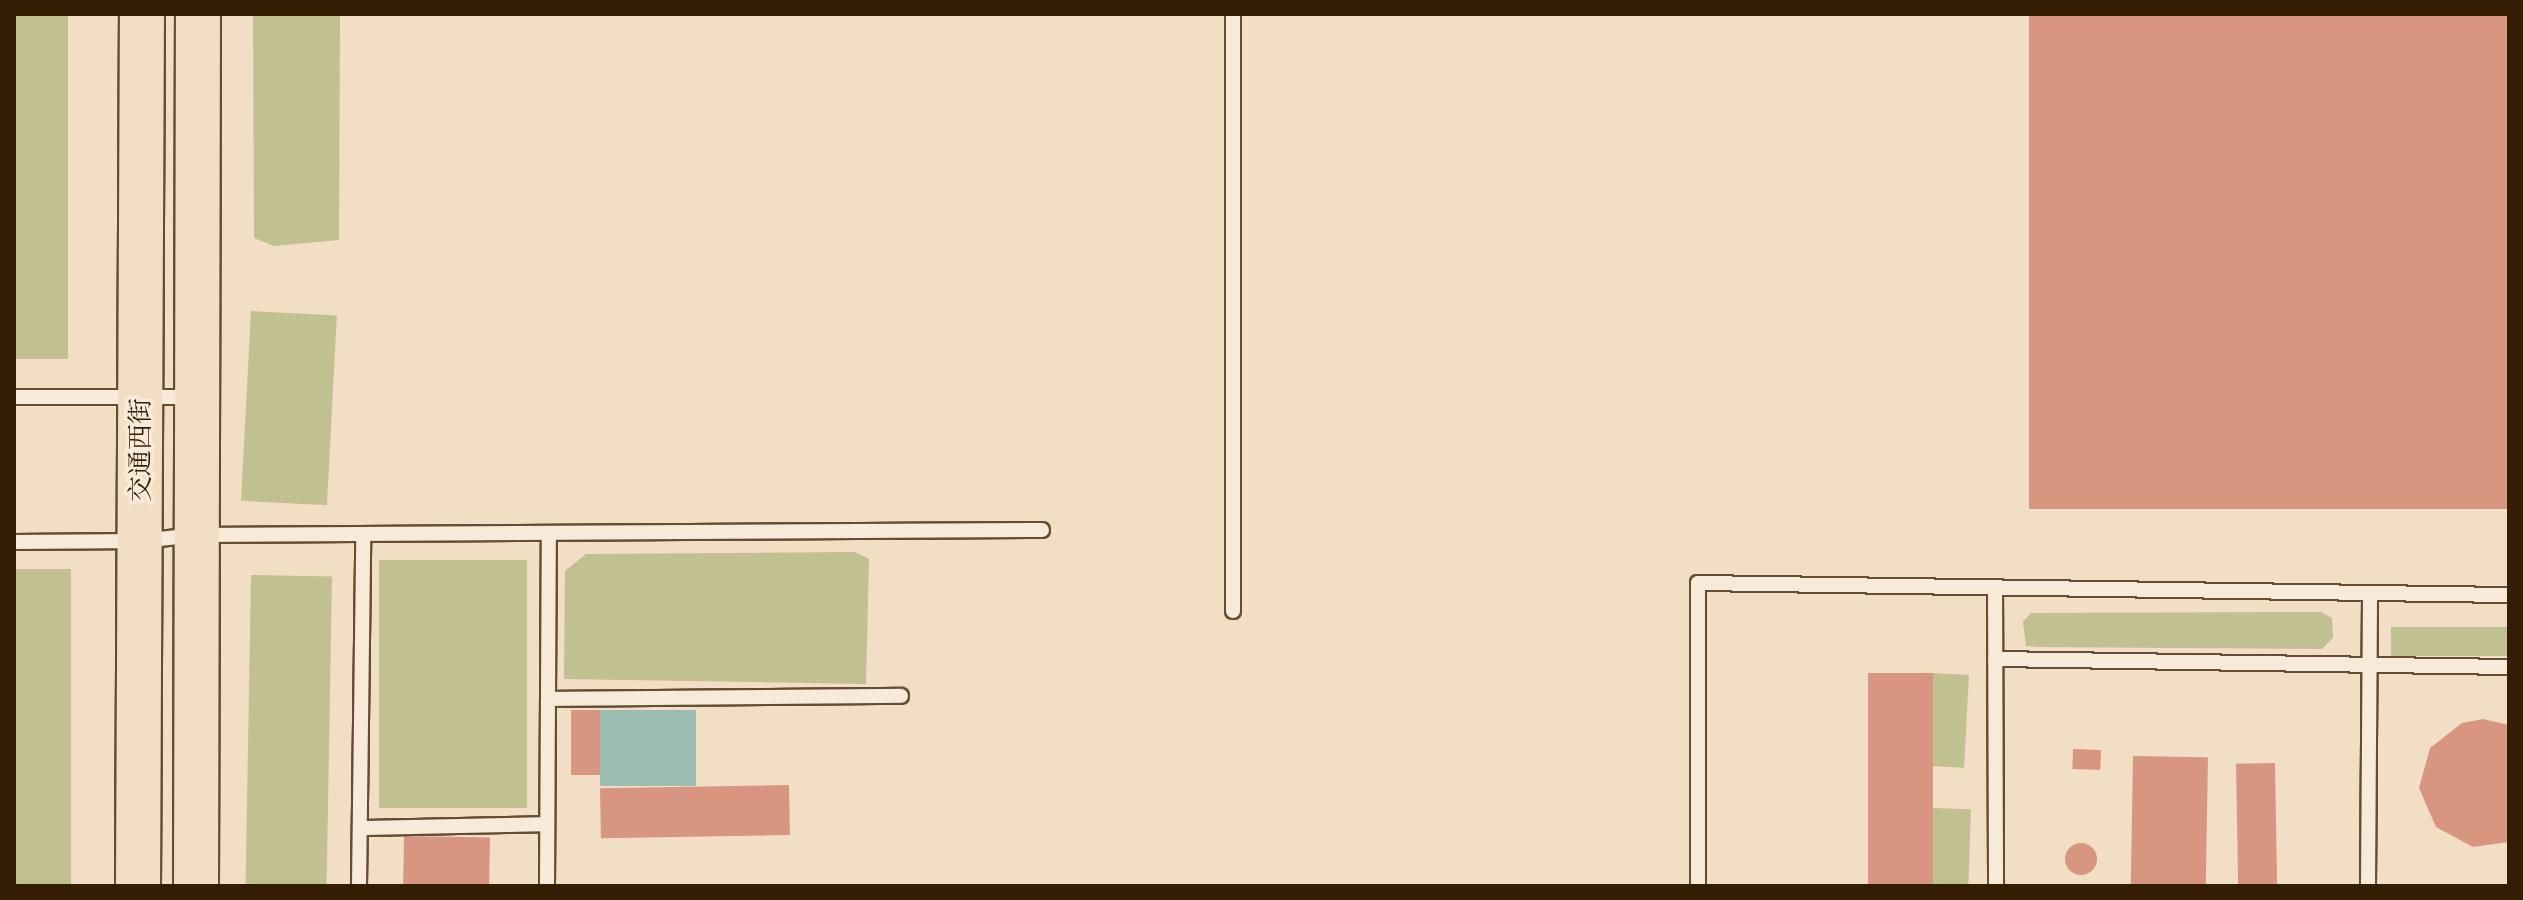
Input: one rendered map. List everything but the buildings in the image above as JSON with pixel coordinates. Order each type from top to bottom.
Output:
[{"type":"main road","name":"交通西街","points":[[138,886],[142,14]]},
{"type":"main road","points":[[196,886],[198,14]]},
{"type":"lane","points":[[1233,14],[1233,611]]},
{"type":"lane","points":[[14,397],[197,397]]},
{"type":"lane","points":[[14,542],[140,541],[197,535],[1042,530]]},
{"type":"lane","points":[[547,886],[549,533]]},
{"type":"lane","points":[[359,886],[363,534]]},
{"type":"lane","points":[[1698,886],[1698,583],[2509,595]]},
{"type":"lane","points":[[1995,587],[1996,886]]},
{"type":"lane","points":[[2368,886],[2370,593]]},
{"type":"lane","points":[[1995,659],[2509,667]]},
{"type":"lane","points":[[548,699],[901,696]]},
{"type":"lane","points":[[360,828],[547,824]]},
{"type":"green space","points":[[14,14],[68,14],[68,359],[14,359]]},
{"type":"green space","points":[[253,14],[340,14],[339,240],[274,246],[254,238]]},
{"type":"green space","points":[[251,311],[337,316],[327,505],[241,501]]},
{"type":"green space","points":[[855,552],[869,559],[866,684],[564,679],[565,571],[586,554]]},
{"type":"green space","points":[[379,560],[527,560],[527,808],[379,808]]},
{"type":"green space","points":[[14,569],[71,569],[71,886],[14,886]]},
{"type":"green space","points":[[251,575],[332,576],[327,886],[246,886]]},
{"type":"green space","points":[[2321,612],[2332,618],[2333,638],[2322,649],[2026,646],[2023,622],[2031,613]]},
{"type":"green space","points":[[2391,627],[2509,627],[2509,656],[2391,656]]},
{"type":"green space","points":[[1933,673],[1969,675],[1964,768],[1928,766]]},
{"type":"green space","points":[[1933,808],[1971,809],[1968,886],[1930,886]]},
{"type":"water","points":[[600,710],[696,710],[696,786],[600,786]]}]
